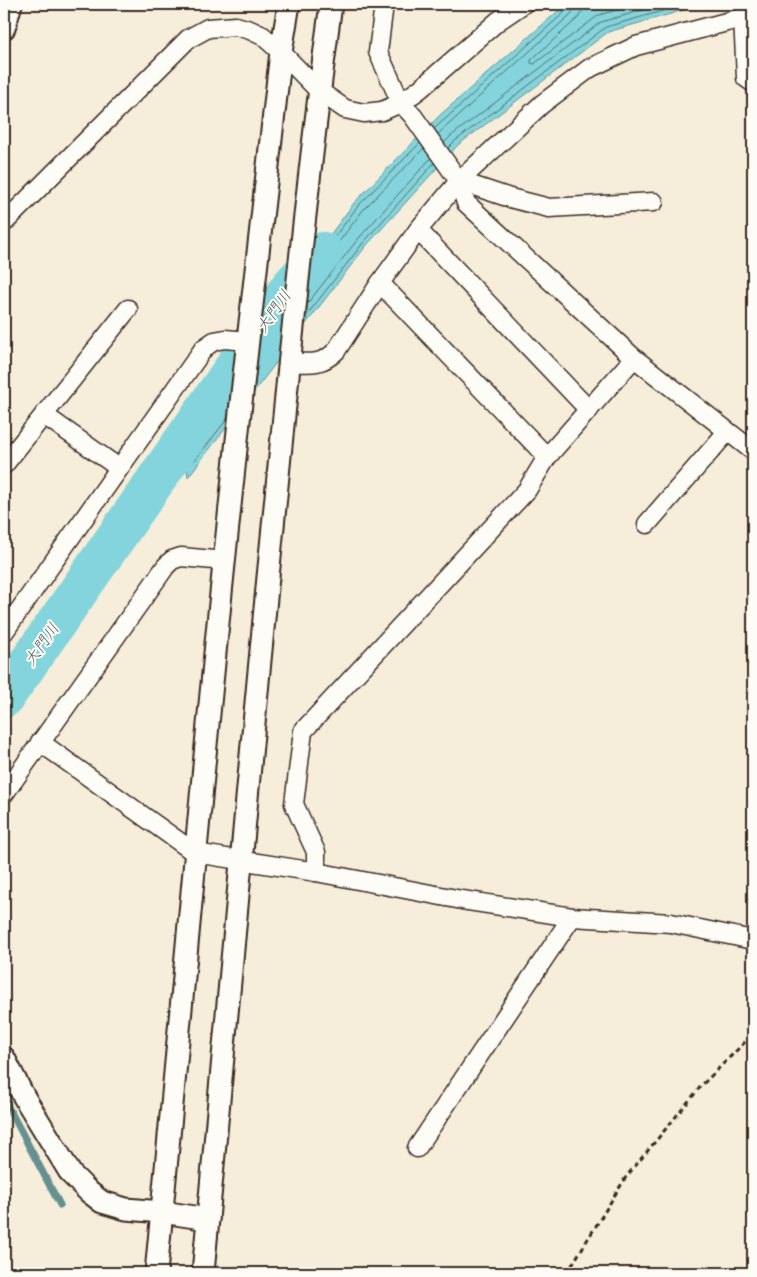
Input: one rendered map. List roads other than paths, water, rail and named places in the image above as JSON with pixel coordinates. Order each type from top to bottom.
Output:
[{"type":"street","points":[[4,28],[11,4]]},
{"type":"street","points":[[156,1273],[248,341],[289,4]]},
{"type":"street","points":[[203,1273],[289,362],[319,92],[331,4]]},
{"type":"street","points":[[384,4],[378,52],[401,103],[413,116],[457,178],[466,203],[634,358],[753,452]]},
{"type":"street","points":[[4,224],[188,39],[208,28],[236,26],[257,33],[282,52],[319,92],[345,109],[364,113],[382,112],[401,103],[420,89],[498,21],[523,4]]},
{"type":"street","points":[[289,362],[316,363],[329,358],[336,351],[380,283],[457,178],[542,104],[590,68],[636,46],[748,16],[746,78],[753,83]]},
{"type":"street","points":[[457,178],[510,198],[549,208],[654,202]]},
{"type":"street","points":[[418,230],[589,410]]},
{"type":"street","points":[[380,283],[547,458]]},
{"type":"street","points":[[4,465],[128,309]]},
{"type":"street","points":[[4,632],[204,348],[214,341],[225,339],[248,341]]},
{"type":"street","points":[[316,872],[316,852],[294,804],[303,731],[527,490],[547,458],[634,358]]},
{"type":"street","points":[[44,415],[119,468]]},
{"type":"street","points":[[647,524],[727,432]]},
{"type":"street","points":[[4,794],[160,574],[172,560],[181,557],[225,561]]},
{"type":"street","points":[[40,742],[196,853],[316,872],[462,900],[572,917],[671,923],[753,940]]},
{"type":"street","points":[[417,1148],[572,917]]},
{"type":"street","points":[[4,1058],[29,1105],[71,1174],[102,1202],[126,1209],[208,1219]]},
{"type":"water","points":[[566,4],[705,4],[608,32],[458,145],[366,246],[188,477],[182,431],[354,203],[439,116]]},
{"type":"waterway","name":"大門川","points":[[4,698],[291,286],[323,252]]},
{"type":"waterway","points":[[4,1099],[60,1205]]}]
